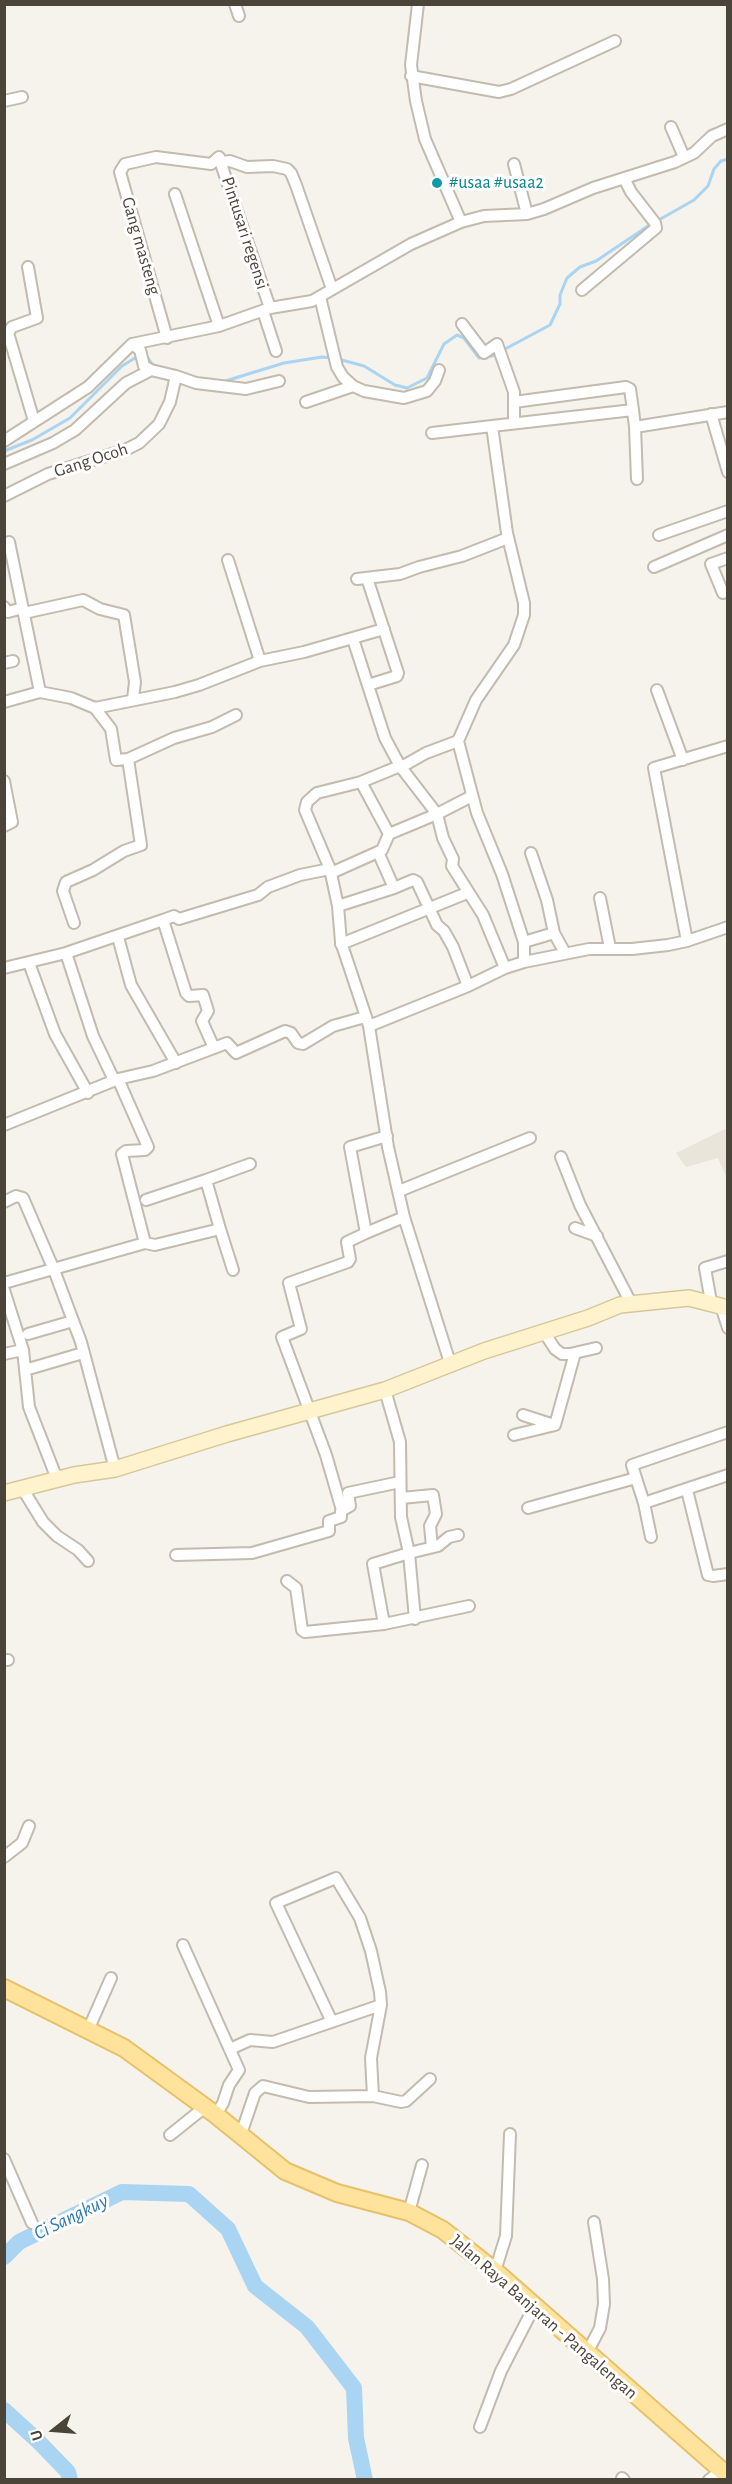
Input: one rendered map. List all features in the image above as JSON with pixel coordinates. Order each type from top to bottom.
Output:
[{"type":"main road","name":"Jalan Raya Banjaran - Pangalengan","points":[[6,1992],[89,2028],[124,2048],[226,2123],[285,2170],[299,2178],[337,2193],[409,2212],[443,2230],[495,2271],[708,2457],[722,2472]]},
{"type":"street","points":[[235,4],[239,16]]},
{"type":"street","points":[[418,4],[411,76],[425,139],[460,222]]},
{"type":"street","points":[[411,76],[492,92],[506,91],[615,40]]},
{"type":"street","points":[[4,101],[22,97]]},
{"type":"street","points":[[671,127],[684,157]]},
{"type":"street","points":[[4,441],[88,387],[136,347],[219,326],[267,309],[301,304],[321,297],[411,244],[460,222],[484,216],[527,214],[624,178],[648,172],[684,157],[702,146],[712,136],[728,129]]},
{"type":"street","name":"Gang masteng","points":[[167,338],[120,172],[122,166],[156,157],[211,164],[219,157]]},
{"type":"street","points":[[219,157],[222,162],[230,161],[247,167],[282,166],[291,173],[332,289]]},
{"type":"street","name":"Pintusari regensi","points":[[219,157],[267,309],[276,351]]},
{"type":"street","points":[[514,164],[527,214]]},
{"type":"street","points":[[582,290],[655,229],[653,220],[631,192],[624,178]]},
{"type":"street","points":[[175,194],[219,326]]},
{"type":"street","points":[[28,267],[37,318],[12,327],[8,333],[34,422]]},
{"type":"street","points":[[321,297],[330,345],[337,367],[343,377],[353,386],[364,391],[404,398],[427,391],[435,381],[439,370]]},
{"type":"street","points":[[462,324],[484,353],[497,344],[511,381],[514,422]]},
{"type":"street","points":[[136,347],[147,368],[196,383],[246,389],[279,381]]},
{"type":"street","points":[[4,464],[53,443],[75,430],[126,383],[147,368]]},
{"type":"street","name":"Gang Ocoh","points":[[4,496],[48,474],[125,450],[139,443],[159,424],[170,402],[176,376]]},
{"type":"street","points":[[306,402],[353,386]]},
{"type":"street","points":[[514,402],[626,387],[630,389],[635,427],[637,479]]},
{"type":"street","points":[[432,434],[514,422],[633,410]]},
{"type":"street","points":[[635,427],[728,412]]},
{"type":"street","points":[[711,414],[728,472]]},
{"type":"street","points":[[492,426],[508,538],[524,603],[524,615],[514,645],[481,690],[458,741],[472,796],[502,874],[524,942],[524,962]]},
{"type":"street","points":[[659,535],[728,511]]},
{"type":"street","points":[[654,567],[728,535]]},
{"type":"street","points":[[368,685],[397,676],[398,673],[384,629],[362,578],[400,574],[465,555],[508,538]]},
{"type":"street","points":[[9,542],[40,692]]},
{"type":"street","points":[[723,593],[711,564],[728,558]]},
{"type":"street","points":[[228,560],[260,661]]},
{"type":"street","points":[[4,607],[9,612],[23,611],[83,600],[100,609],[123,614],[134,673],[133,699]]},
{"type":"street","points":[[95,708],[199,685],[260,661],[353,639],[384,629]]},
{"type":"street","points":[[353,639],[385,738],[420,793],[437,814],[443,838],[453,859],[452,867],[483,915],[505,968]]},
{"type":"street","points":[[657,690],[683,760]]},
{"type":"street","points":[[4,702],[40,692],[71,698],[95,708],[111,729],[116,760],[128,759],[174,738],[212,727],[236,716]]},
{"type":"street","points":[[451,1366],[404,1217],[367,1021],[341,944],[338,906],[330,871],[305,810],[307,802],[317,793],[362,782],[458,741]]},
{"type":"street","points":[[687,941],[654,768],[728,746]]},
{"type":"street","points":[[74,923],[63,891],[66,882],[93,870],[124,851],[141,845],[128,759]]},
{"type":"street","points":[[4,781],[12,822],[4,826]]},
{"type":"street","points":[[362,782],[389,834]]},
{"type":"street","points":[[4,968],[66,953],[174,916],[179,919],[258,895],[268,887],[300,875],[330,871],[382,850],[389,834],[472,796]]},
{"type":"street","points":[[378,852],[394,888]]},
{"type":"street","points":[[531,853],[547,900],[554,933],[565,953]]},
{"type":"street","points":[[338,906],[416,880],[437,925],[444,931],[453,947],[468,986]]},
{"type":"street","points":[[341,944],[467,893]]},
{"type":"street","points":[[600,898],[610,948]]},
{"type":"street","points":[[163,920],[186,993],[189,996],[203,995],[208,1011],[202,1021],[214,1048]]},
{"type":"street","points":[[4,1125],[116,1080],[176,1063],[228,1043],[236,1053],[285,1031],[291,1033],[300,1044],[333,1026],[367,1021],[468,986],[505,968],[524,962],[565,953],[610,948],[632,949],[687,941],[728,927]]},
{"type":"street","points":[[524,942],[554,933]]},
{"type":"street","points":[[118,937],[131,985],[176,1063]]},
{"type":"street","points":[[66,953],[93,1036],[148,1147],[144,1150],[126,1151],[122,1154],[146,1243]]},
{"type":"street","points":[[29,963],[55,1034],[88,1093]]},
{"type":"street","points":[[366,1233],[350,1147],[387,1136]]},
{"type":"street","points":[[399,1191],[530,1138]]},
{"type":"street","points":[[561,1157],[580,1205],[631,1303]]},
{"type":"street","points":[[146,1200],[250,1164]]},
{"type":"street","points":[[206,1180],[233,1270]]},
{"type":"street","points":[[4,1202],[16,1196],[23,1198],[54,1270],[84,1353],[115,1469]]},
{"type":"street","points":[[176,1555],[266,1551],[330,1531],[328,1521],[341,1517],[339,1495],[331,1477],[327,1458],[282,1340],[283,1336],[301,1329],[289,1283],[348,1262],[350,1259],[347,1242],[404,1217]]},
{"type":"street","points":[[575,1228],[597,1236]]},
{"type":"street","points":[[4,1283],[146,1243],[155,1245],[220,1229]]},
{"type":"street","points":[[728,1261],[705,1268],[728,1328]]},
{"type":"street","points":[[4,1290],[23,1350],[29,1407],[57,1479]]},
{"type":"street","points":[[4,1493],[57,1479],[115,1469],[308,1410],[385,1390],[451,1366],[484,1351],[588,1318],[608,1308],[631,1303],[688,1298],[720,1305]]},
{"type":"street","points":[[28,1334],[73,1321]]},
{"type":"street","points":[[544,1332],[555,1348],[562,1353],[575,1353],[597,1348]]},
{"type":"street","points":[[4,1354],[23,1350]]},
{"type":"street","points":[[25,1370],[84,1353]]},
{"type":"street","points":[[555,1425],[575,1353]]},
{"type":"street","points":[[385,1390],[400,1442],[401,1517],[409,1553],[415,1619]]},
{"type":"street","points":[[523,1415],[555,1425]]},
{"type":"street","points":[[514,1435],[555,1425]]},
{"type":"street","points":[[651,1537],[644,1503],[632,1465],[728,1432]]},
{"type":"street","points":[[644,1503],[728,1475]]},
{"type":"street","points":[[528,1508],[636,1478]]},
{"type":"street","points":[[342,1510],[350,1506],[348,1493],[400,1482]]},
{"type":"street","points":[[22,1488],[43,1522],[88,1561]]},
{"type":"street","points":[[687,1490],[708,1575],[728,1574]]},
{"type":"street","points":[[401,1498],[433,1495],[436,1514],[430,1526],[432,1547]]},
{"type":"street","points":[[384,1624],[372,1564],[442,1544],[449,1537],[458,1535]]},
{"type":"street","points":[[287,1581],[296,1588],[302,1630],[305,1632],[384,1624],[469,1606]]},
{"type":"street","points":[[4,1857],[22,1842],[29,1826]]},
{"type":"street","points":[[332,2022],[276,1903],[334,1878],[338,1879],[360,1918],[376,1971],[381,2005],[371,2058],[372,2092]]},
{"type":"street","points":[[183,1944],[239,2070],[229,2085],[224,2099],[226,2123]]},
{"type":"street","points":[[89,2028],[111,1978]]},
{"type":"street","points":[[230,2049],[250,2040],[273,2042],[381,2005]]},
{"type":"street","points":[[170,2135],[226,2123],[262,2086],[309,2097],[372,2092],[404,2102],[430,2079]]},
{"type":"street","points":[[495,2271],[506,2236],[510,2134]]},
{"type":"street","points":[[4,2159],[32,2223]]},
{"type":"street","points":[[409,2212],[422,2165]]},
{"type":"street","points":[[587,2353],[600,2328],[604,2304],[603,2279],[594,2222]]},
{"type":"street","points":[[480,2427],[501,2371],[534,2307]]},
{"type":"shaded area","points":[[727,1128],[727,1179],[718,1158],[686,1167],[676,1153]]},
{"type":"waterway","points":[[657,221],[694,200],[708,186],[714,169],[721,161],[728,159]]},
{"type":"waterway","points":[[338,359],[364,366],[395,385],[407,388],[427,378],[444,344],[457,335],[464,338],[479,358],[492,356],[550,325],[560,304],[560,295],[567,278],[580,267],[596,261],[651,224]]},
{"type":"waterway","points":[[222,382],[284,363],[322,357],[332,358]]},
{"type":"waterway","points":[[4,451],[32,440],[70,418],[122,366],[135,358],[148,358],[158,367]]},
{"type":"waterway","name":"Ci Sangkuy","points":[[4,2257],[19,2242],[122,2192],[189,2194],[228,2229],[255,2286],[307,2327],[354,2388],[356,2438],[365,2480]]},
{"type":"waterway","name":"Ci Sangkuy","points":[[4,2410],[68,2472],[70,2480]]},
{"type":"place","name":"#usaa #usaa2","points":[[437,183]]}]
